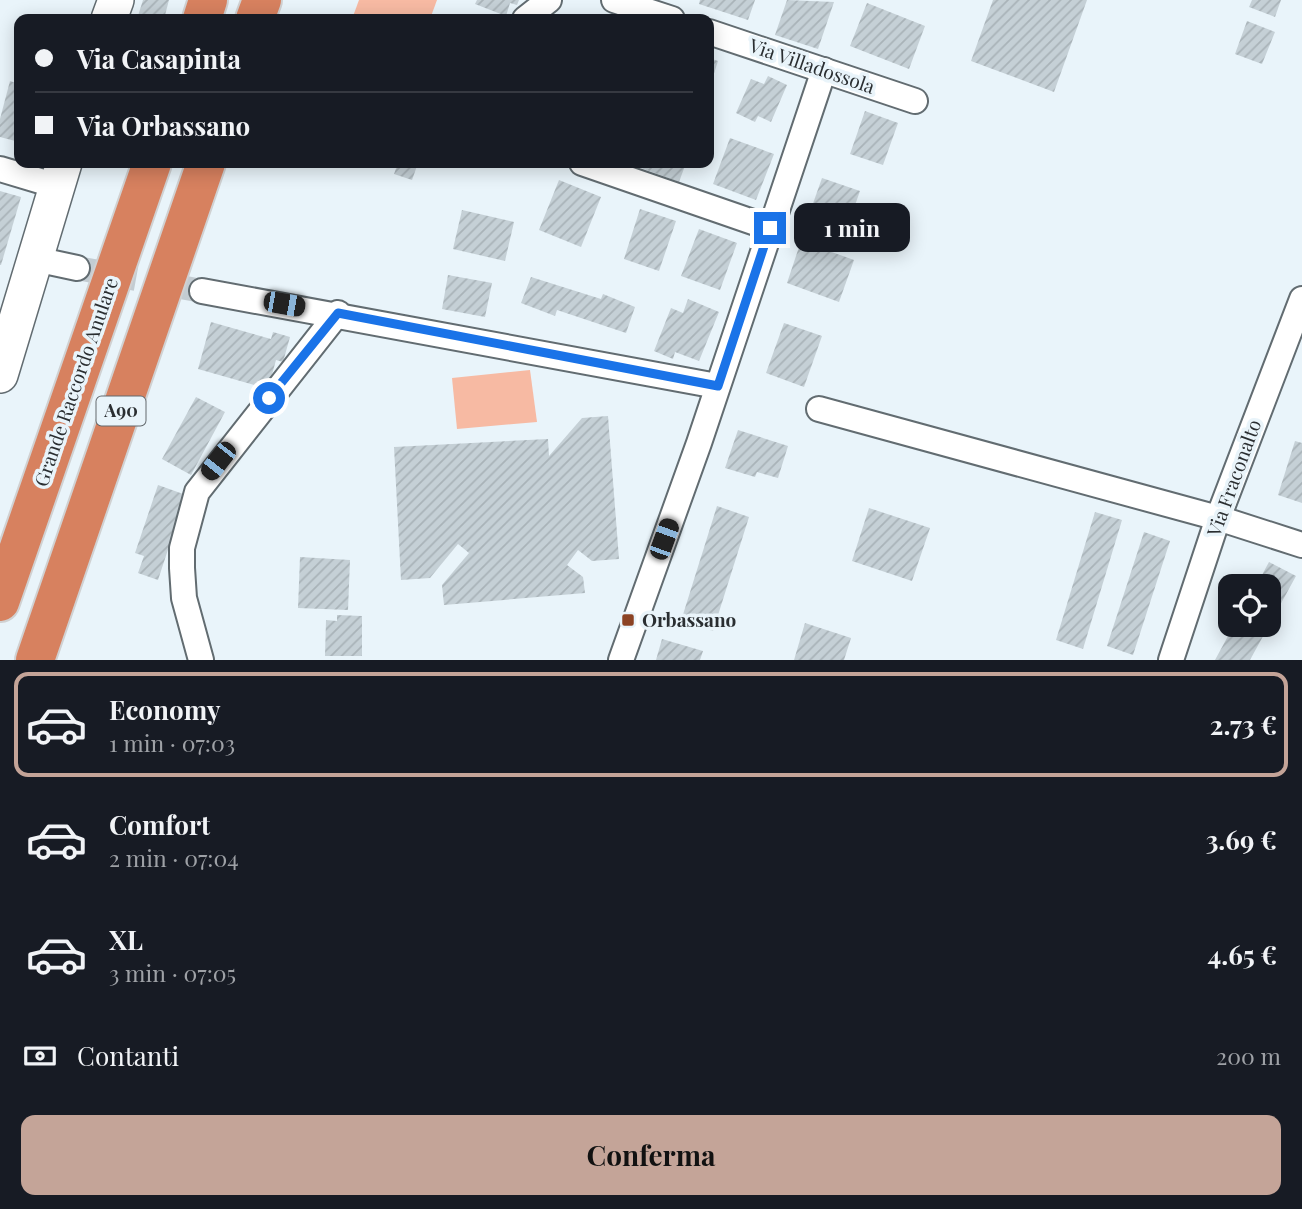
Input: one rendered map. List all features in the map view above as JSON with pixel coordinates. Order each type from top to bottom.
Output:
[{"type":"highway","name":"Grande Raccordo Anulare","points":[[0,602],[150,168]]},
{"type":"highway","name":"A90","points":[[35,660],[204,168]]},
{"type":"main road","points":[[0,375],[61,175]]},
{"type":"street","points":[[531,14],[549,0]]},
{"type":"street","points":[[614,0],[657,14]]},
{"type":"street","name":"Via Villadossola","points":[[714,34],[915,101]]},
{"type":"street","points":[[621,660],[718,386],[824,70]]},
{"type":"street","points":[[596,168],[770,228]]},
{"type":"street","points":[[0,169],[61,175]]},
{"type":"street","points":[[35,259],[77,268]]},
{"type":"street","points":[[202,290],[338,313],[718,386]]},
{"type":"street","name":"Via Fraconalto","points":[[1171,660],[1218,518],[1302,299]]},
{"type":"street","points":[[201,660],[184,598],[181,568],[184,537],[197,492],[338,313]]},
{"type":"street","points":[[818,409],[1218,518],[1302,545]]},
{"type":"shaded area","points":[[359,0],[437,0],[432,14],[354,14]]},
{"type":"shaded area","points":[[530,370],[537,422],[457,429],[452,378]]},
{"type":"building","points":[[143,0],[169,0],[165,14],[139,14]]},
{"type":"building","points":[[477,0],[519,0],[517,5],[510,3],[507,14],[475,4]]},
{"type":"building","points":[[700,0],[755,0],[748,20],[699,4]]},
{"type":"building","points":[[787,0],[834,2],[818,49],[775,35]]},
{"type":"building","points":[[993,0],[1087,0],[1054,92],[971,61]]},
{"type":"building","points":[[1252,0],[1281,0],[1275,17],[1249,7]]},
{"type":"building","points":[[867,3],[925,26],[909,69],[850,46]]},
{"type":"building","points":[[1247,21],[1275,32],[1262,64],[1235,54]]},
{"type":"building","points":[[768,76],[787,85],[771,122],[758,116],[755,122],[736,113],[751,79],[764,84]]},
{"type":"building","points":[[10,81],[14,82],[14,141],[0,137],[0,119]]},
{"type":"building","points":[[865,111],[898,123],[883,165],[850,154]]},
{"type":"building","points":[[730,138],[774,154],[756,200],[713,184]]},
{"type":"building","points":[[396,168],[416,168],[412,180],[394,174]]},
{"type":"building","points":[[641,168],[684,168],[679,182]]},
{"type":"building","points":[[822,178],[860,191],[848,225],[810,212]]},
{"type":"building","points":[[559,180],[601,197],[581,247],[539,230]]},
{"type":"building","points":[[0,191],[21,197],[1,265],[0,265]]},
{"type":"building","points":[[640,209],[676,221],[659,271],[624,259]]},
{"type":"building","points":[[462,210],[514,222],[505,261],[453,249]]},
{"type":"building","points":[[699,229],[737,243],[720,290],[681,276]]},
{"type":"building","points":[[801,241],[854,260],[839,302],[787,283]]},
{"type":"building","points":[[448,275],[492,283],[485,317],[442,309]]},
{"type":"building","points":[[531,277],[601,299],[603,294],[635,307],[626,333],[557,310],[555,316],[521,303]]},
{"type":"building","points":[[688,299],[719,312],[699,361],[675,352],[673,359],[654,351],[671,308],[683,313]]},
{"type":"building","points":[[211,322],[271,339],[273,332],[290,337],[283,362],[276,360],[268,389],[198,369]]},
{"type":"building","points":[[784,323],[822,336],[804,387],[766,373]]},
{"type":"building","points":[[196,397],[225,412],[191,475],[162,459]]},
{"type":"building","points":[[608,416],[619,559],[592,561],[578,550],[567,565],[583,577],[585,593],[444,605],[442,585],[469,553],[458,544],[430,578],[401,580],[394,447],[548,439],[549,456],[582,418]]},
{"type":"building","points":[[738,430],[788,446],[778,478],[757,472],[755,477],[725,468]]},
{"type":"building","points":[[1295,441],[1302,443],[1302,503],[1278,495]]},
{"type":"building","points":[[158,485],[186,495],[158,580],[138,573],[144,556],[135,553]]},
{"type":"building","points":[[717,506],[749,517],[713,631],[681,621]]},
{"type":"building","points":[[869,508],[930,528],[912,581],[852,561]]},
{"type":"building","points":[[1095,512],[1122,520],[1083,649],[1056,640]]},
{"type":"building","points":[[1144,532],[1170,541],[1133,655],[1107,646]]},
{"type":"building","points":[[300,557],[350,560],[348,610],[298,608]]},
{"type":"building","points":[[1269,562],[1296,576],[1281,603],[1281,574],[1262,574]]},
{"type":"building","points":[[337,615],[362,616],[362,656],[325,656],[326,620],[337,621]]},
{"type":"building","points":[[805,623],[851,638],[844,660],[794,660]]},
{"type":"building","points":[[1227,637],[1263,637],[1250,660],[1215,660]]},
{"type":"building","points":[[662,639],[703,651],[700,660],[656,660]]},
{"type":"tunnel","points":[[77,268],[202,291]]},
{"type":"place","name":"Orbassano","points":[[628,620]]},
{"type":"route","points":[[269,398],[338,313],[718,386],[770,228]]}]
